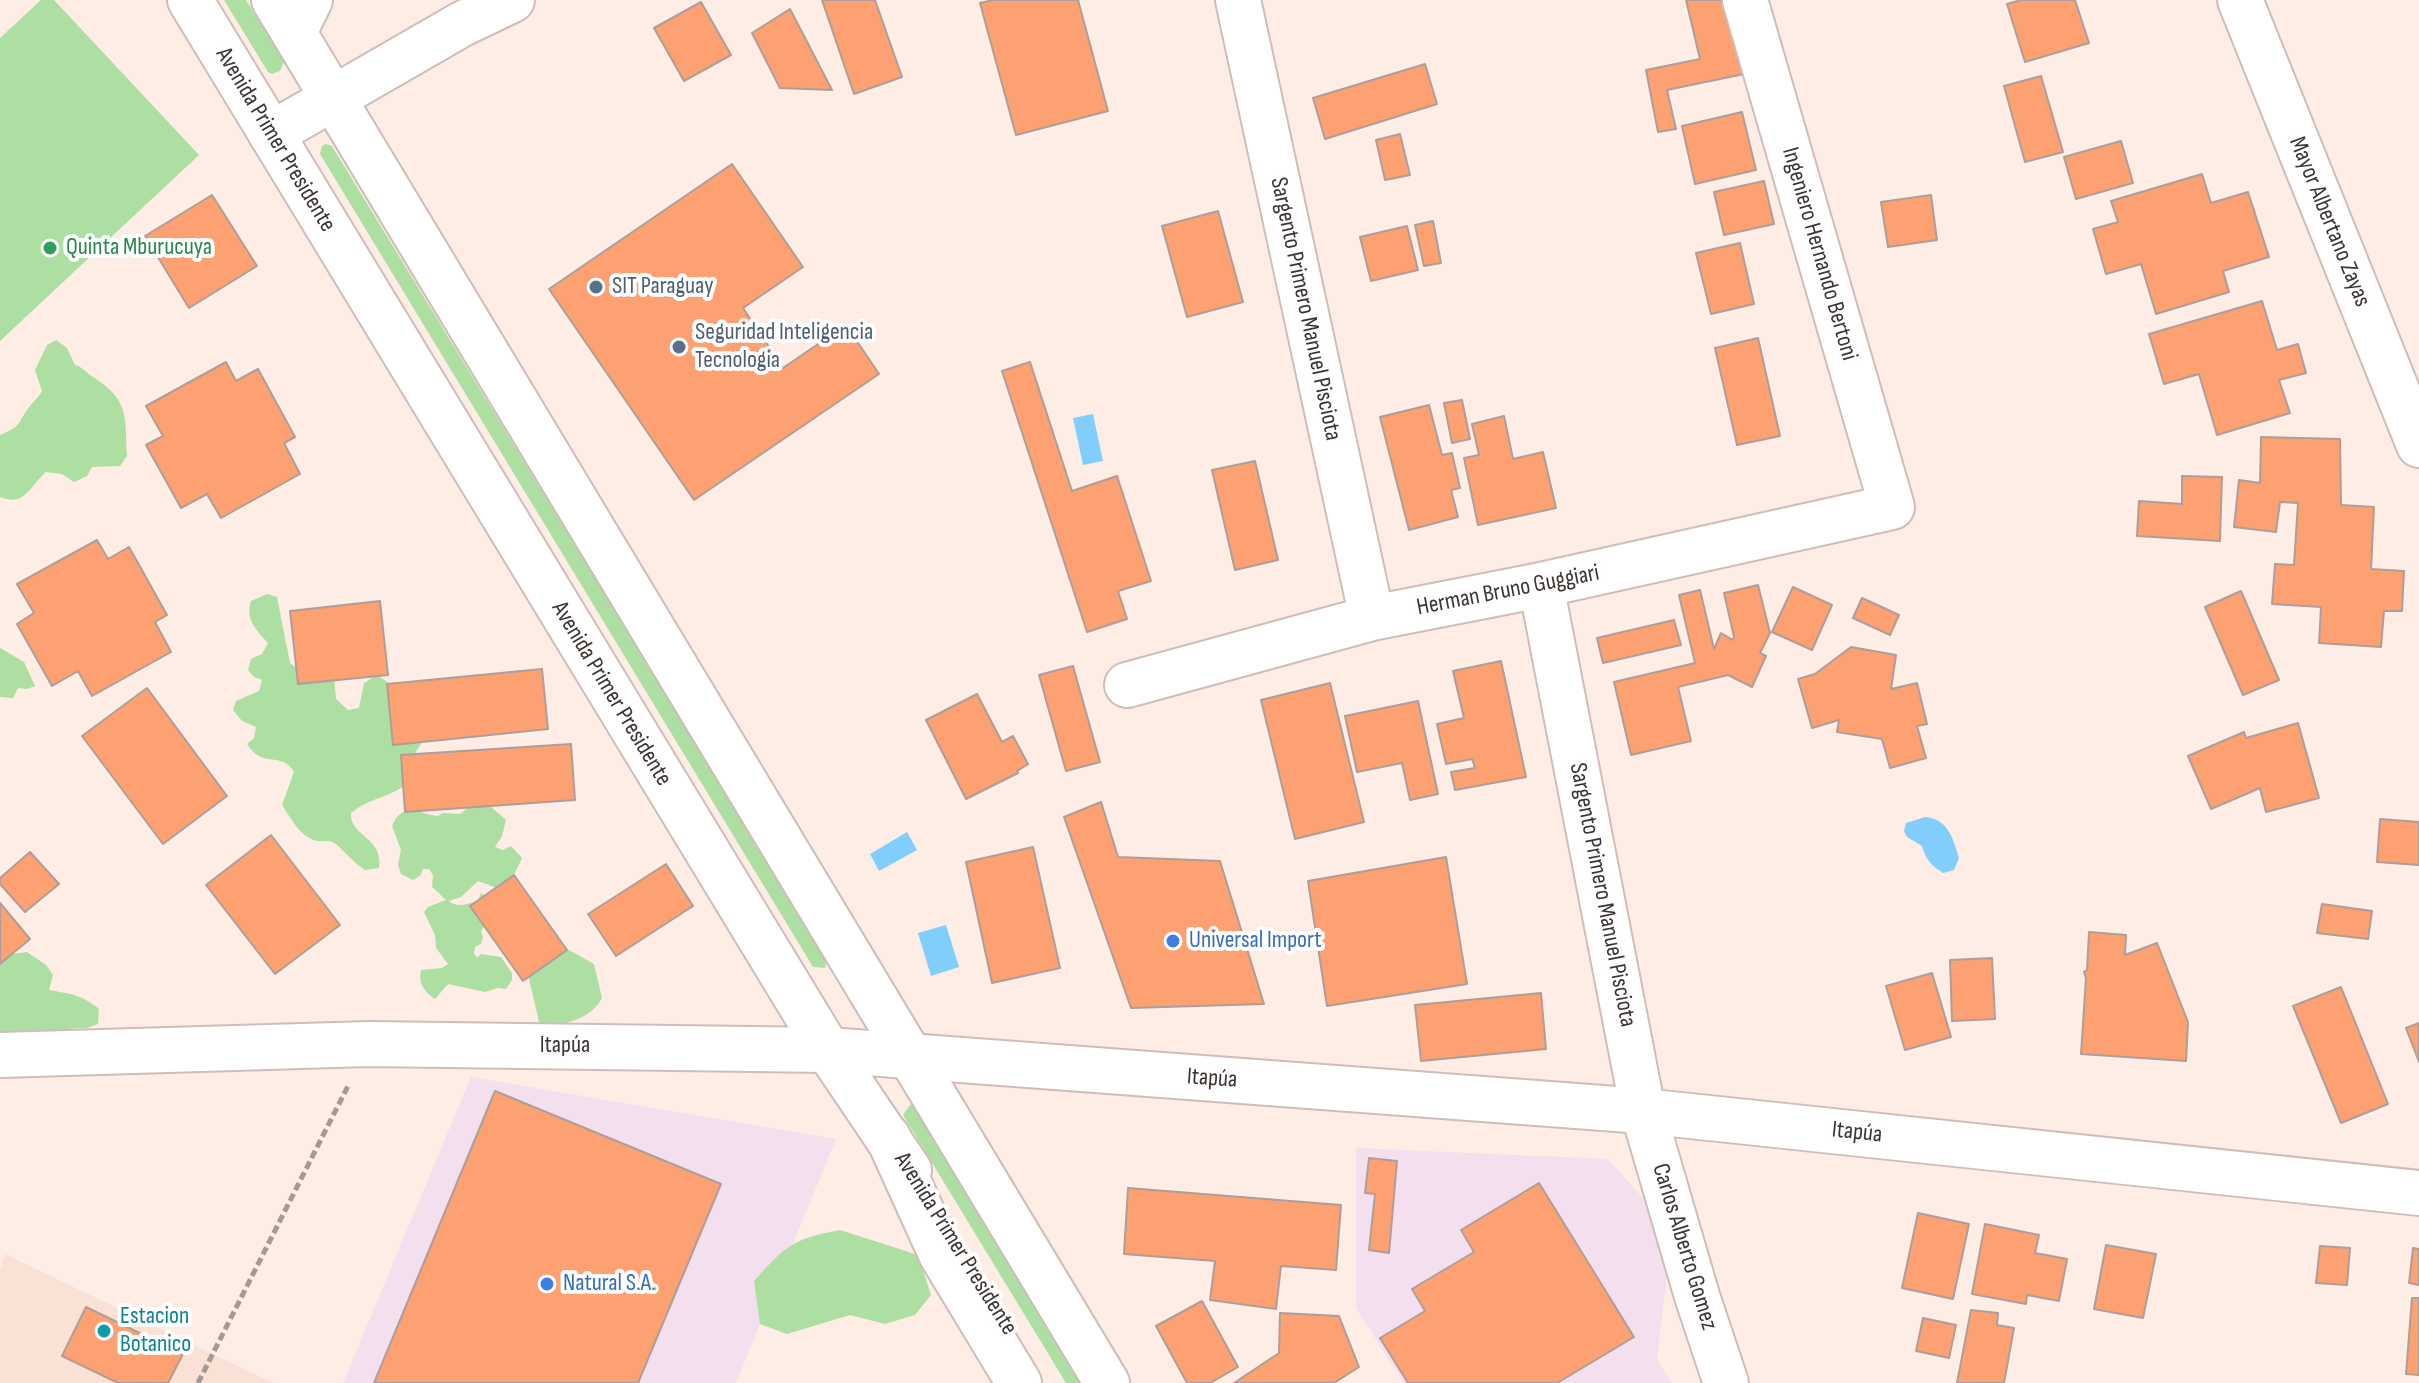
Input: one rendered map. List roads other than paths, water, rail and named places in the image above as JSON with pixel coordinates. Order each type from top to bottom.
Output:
[{"type":"main road","name":"Avenida Primer Presidente","points":[[190,0],[828,1050],[888,1137],[1041,1383]]},
{"type":"main road","points":[[271,134],[462,24],[512,0]]},
{"type":"main road","name":"Sargento Primero Manuel Pisciota","points":[[1238,0],[1372,618]]},
{"type":"main road","name":"Ingeniero Hernando Bertoni","points":[[1745,0],[1892,507]]},
{"type":"main road","name":"Mayor Albertano Zayas","points":[[2240,0],[2419,445]]},
{"type":"main road","points":[[293,11],[333,98],[1107,1383]]},
{"type":"main road","name":"Herman Bruno Guggiari","points":[[1127,685],[1372,618],[1541,585],[1892,507]]},
{"type":"main road","name":"Sargento Primero Manuel Pisciota","points":[[1541,585],[1643,1111]]},
{"type":"main road","name":"Itapúa","points":[[0,1055],[369,1044],[828,1050],[1643,1111],[2419,1193]]},
{"type":"main road","name":"Carlos Alberto Gomez","points":[[1643,1111],[1726,1383]]},
{"type":"main road","points":[[888,1137],[941,1254],[1019,1383]]},
{"type":"water","points":[[1093,414],[1103,461],[1083,465],[1073,418]]},
{"type":"water","points":[[1925,817],[1939,821],[1952,837],[1959,858],[1954,870],[1943,873],[1927,859],[1922,846],[1907,837],[1904,831],[1906,823]]},
{"type":"water","points":[[907,832],[917,850],[879,871],[870,854]]},
{"type":"water","points":[[946,925],[959,967],[931,976],[918,933]]},
{"type":"place","name":"Quinta Mburucuya","points":[[50,248]]},
{"type":"place","name":"SIT Paraguay","points":[[596,287]]},
{"type":"place","name":"Seguridad Inteligencia Tecnologia","points":[[679,347]]},
{"type":"place","name":"Universal Import","points":[[1173,941]]},
{"type":"place","name":"Natural S.A.","points":[[547,1284]]},
{"type":"place","name":"Estacion Botanico","points":[[104,1331]]}]
